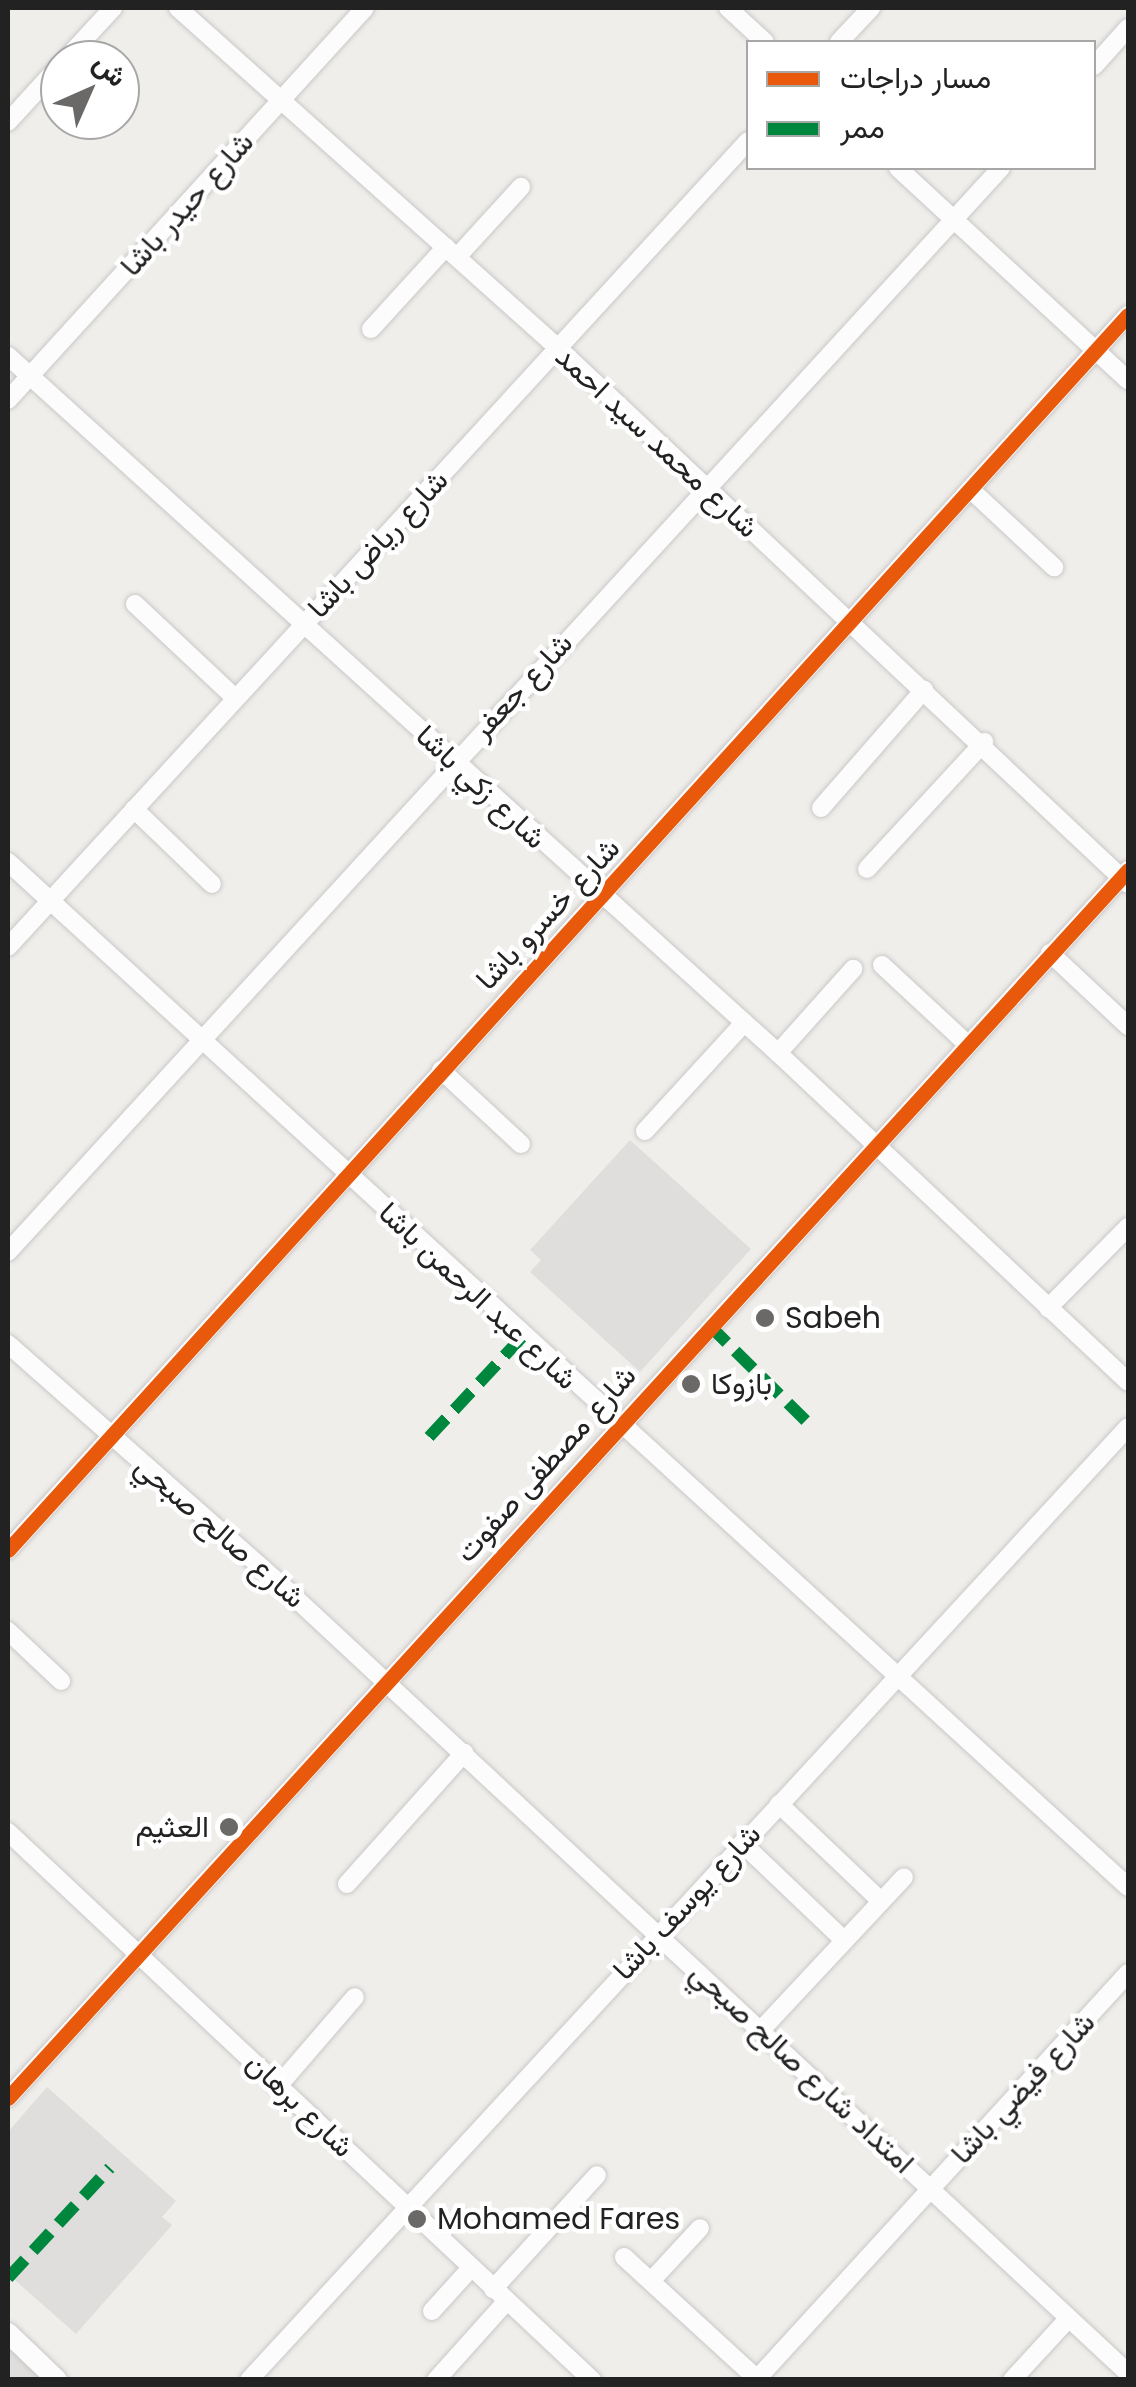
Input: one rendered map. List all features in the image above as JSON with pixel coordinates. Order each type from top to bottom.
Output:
[{"type":"street","points":[[83,40],[113,8]]},
{"type":"street","name":"شارع محمد سيد احمد","points":[[178,8],[558,348],[1126,877]]},
{"type":"street","name":"شارع حيدر باشا","points":[[8,400],[365,8]]},
{"type":"street","points":[[728,8],[763,40]]},
{"type":"street","points":[[840,40],[870,8]]},
{"type":"street","points":[[1096,64],[1128,28]]},
{"type":"street","points":[[8,122],[40,86]]},
{"type":"street","name":"شارع رياض باشا","points":[[8,948],[746,143]]},
{"type":"street","points":[[900,170],[1128,380]]},
{"type":"street","name":"شارع جعفر","points":[[8,1252],[453,760],[999,170]]},
{"type":"street","points":[[371,329],[520,187]]},
{"type":"street","name":"شارع خسرو باشا","points":[[8,1550],[1128,315]]},
{"type":"street","name":"شارع زكي باشا","points":[[8,356],[305,622],[602,898],[778,1053],[1128,1382]]},
{"type":"street","points":[[970,489],[1054,567]]},
{"type":"street","points":[[135,604],[235,698]]},
{"type":"street","points":[[821,808],[924,690]]},
{"type":"street","points":[[866,869],[984,742]]},
{"type":"street","points":[[134,808],[212,884]]},
{"type":"street","name":"شارع عبد الرحمن باشا","points":[[8,862],[618,1426],[896,1680],[931,1704],[1128,1888]]},
{"type":"street","name":"شارع مصطفى صفوت","points":[[8,2098],[967,1044],[1126,877]]},
{"type":"street","points":[[1050,954],[1128,1026]]},
{"type":"street","points":[[882,966],[967,1044]]},
{"type":"street","points":[[778,1053],[852,968]]},
{"type":"street","points":[[645,1131],[744,1023]]},
{"type":"street","points":[[441,1070],[521,1144]]},
{"type":"street","points":[[1048,1308],[1128,1226]]},
{"type":"street","name":"شارع صالح صبحي","points":[[8,1344],[385,1682]]},
{"type":"street","name":"شارع يوسف باشا","points":[[249,2380],[658,1932],[1128,1427]]},
{"type":"street","points":[[8,1631],[61,1681]]},
{"type":"street","name":"امتداد شارع صالح صبحي","points":[[385,1682],[1128,2373]]},
{"type":"street","points":[[347,1884],[464,1753]]},
{"type":"street","points":[[779,1804],[881,1901]]},
{"type":"street","name":"شارع برهان","points":[[8,1832],[140,1951],[592,2380]]},
{"type":"street","points":[[742,1843],[844,1940]]},
{"type":"street","points":[[761,2030],[904,1877]]},
{"type":"street","name":"شارع فيضي باشا","points":[[757,2379],[1128,1973]]},
{"type":"street","points":[[279,2085],[355,1996]]},
{"type":"street","points":[[436,2380],[597,2175]]},
{"type":"street","points":[[651,2281],[700,2228]]},
{"type":"street","points":[[624,2256],[757,2379]]},
{"type":"street","points":[[432,2310],[471,2268]]},
{"type":"street","points":[[1012,2380],[1069,2318]]},
{"type":"street","points":[[8,2333],[58,2380]]},
{"type":"shaded area","points":[[630,1140],[751,1249],[640,1372],[530,1272],[541,1260],[530,1250]]},
{"type":"shaded area","points":[[47,2087],[176,2201],[162,2217],[172,2225],[76,2334],[8,2274],[8,2132]]},
{"type":"shaded area","points":[[8,2322],[69,2379],[8,2379]]},
{"type":"marked path","points":[[709,1325],[807,1422]]},
{"type":"marked path","points":[[429,1437],[522,1337]]},
{"type":"marked path","points":[[8,2278],[110,2168]]},
{"type":"cycle path","points":[[8,1550],[1128,315]]},
{"type":"cycle path","points":[[8,2098],[1128,870]]},
{"type":"place","name":"Sabeh","points":[[765,1318]]},
{"type":"place","name":"بازوكا","points":[[691,1384]]},
{"type":"place","name":"العثيم","points":[[229,1827]]},
{"type":"place","name":"Mohamed Fares","points":[[417,2219]]}]
